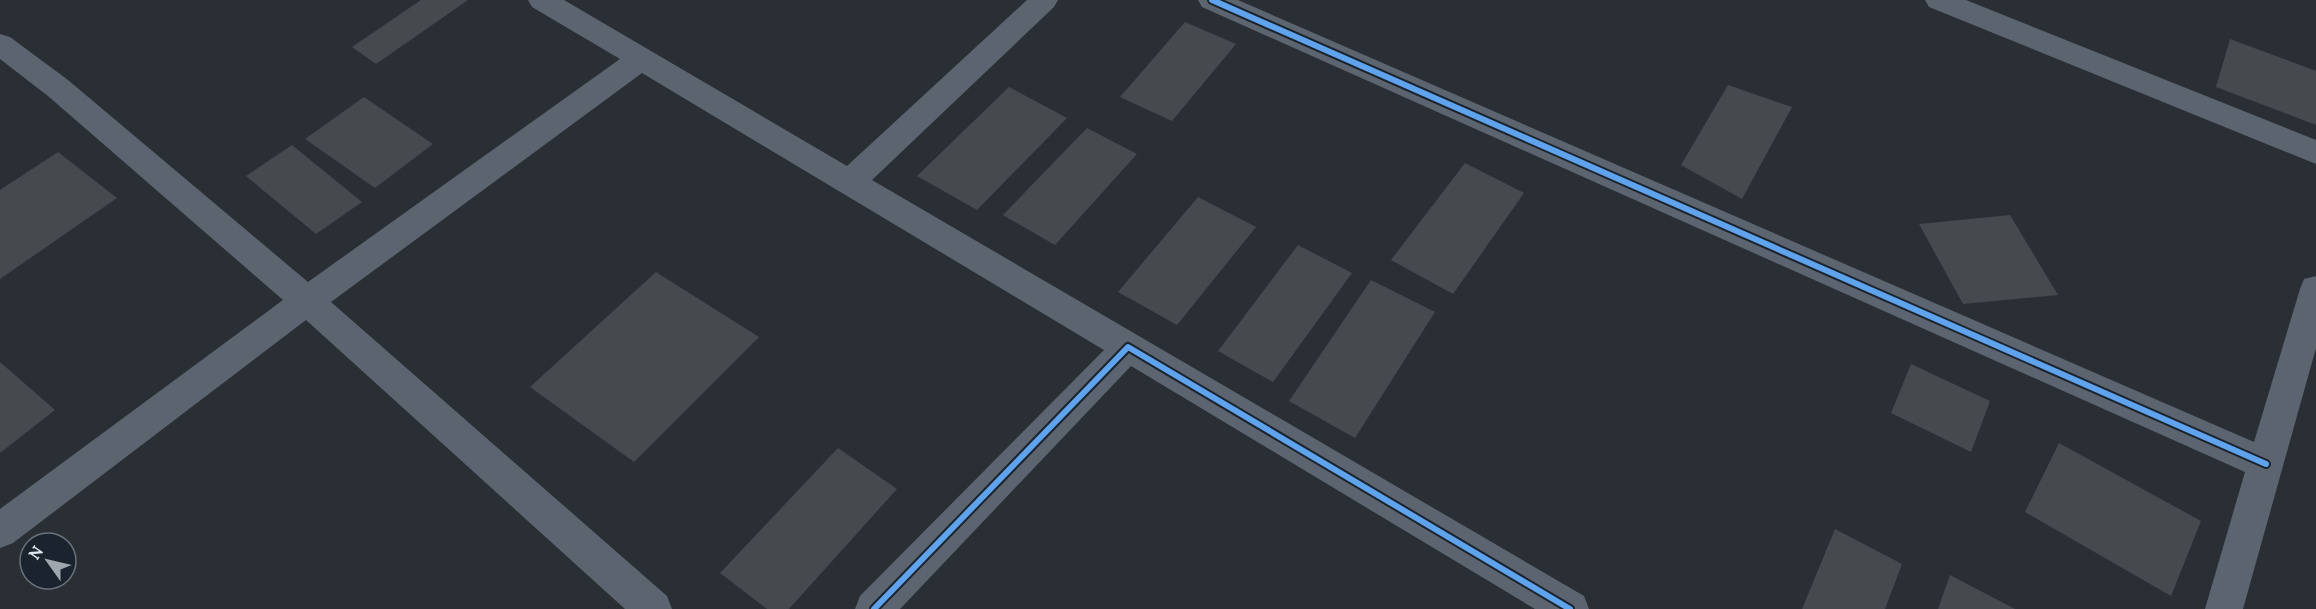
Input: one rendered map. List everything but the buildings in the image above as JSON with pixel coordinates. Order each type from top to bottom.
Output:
[{"type":"street","points":[[542,0],[1570,609]]},
{"type":"street","points":[[849,183],[1044,0]]},
{"type":"street","points":[[1212,0],[2266,464]]},
{"type":"street","points":[[1939,0],[2316,152]]},
{"type":"street","points":[[0,44],[58,88],[307,301],[652,609]]},
{"type":"street","points":[[0,531],[307,301],[642,58]]},
{"type":"street","points":[[2224,609],[2316,289]]},
{"type":"street","points":[[874,609],[1128,347]]},
{"type":"cycle path","points":[[1212,0],[2266,464]]},
{"type":"cycle path","points":[[874,609],[1128,347],[1570,609]]}]
